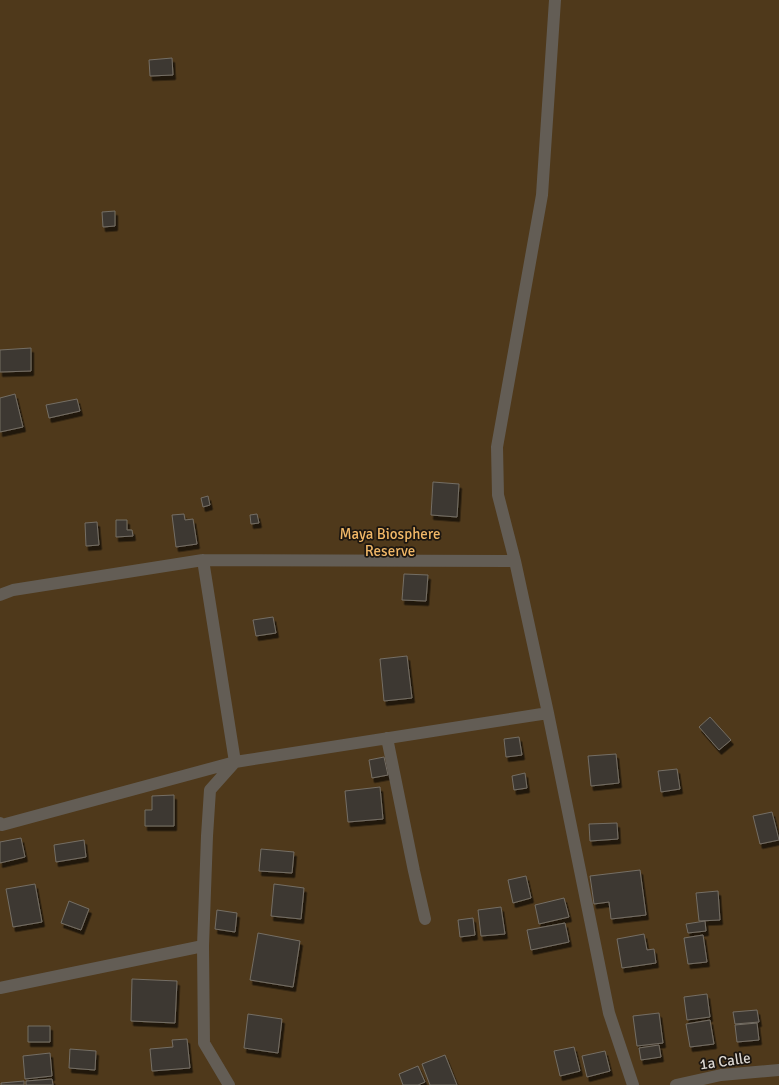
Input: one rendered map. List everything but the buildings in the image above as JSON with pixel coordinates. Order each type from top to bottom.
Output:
[{"type":"street","points":[[555,0],[542,195],[497,447],[498,495],[515,561],[548,713],[609,1013],[633,1085]]},
{"type":"street","points":[[0,595],[12,590],[202,560],[515,561]]},
{"type":"street","points":[[202,560],[235,762]]},
{"type":"street","points":[[0,823],[2,825],[235,762],[548,713]]},
{"type":"street","points":[[387,738],[412,864],[425,919]]},
{"type":"street","points":[[229,1085],[204,1043],[203,946],[206,836],[210,790],[235,762]]},
{"type":"street","points":[[0,988],[203,946]]},
{"type":"street","name":"1a Calle","points":[[676,1085],[721,1080],[779,1070]]},
{"type":"green space","name":"Maya Biosphere Reserve","points":[[0,0],[779,0],[779,1085],[0,1085]]}]
